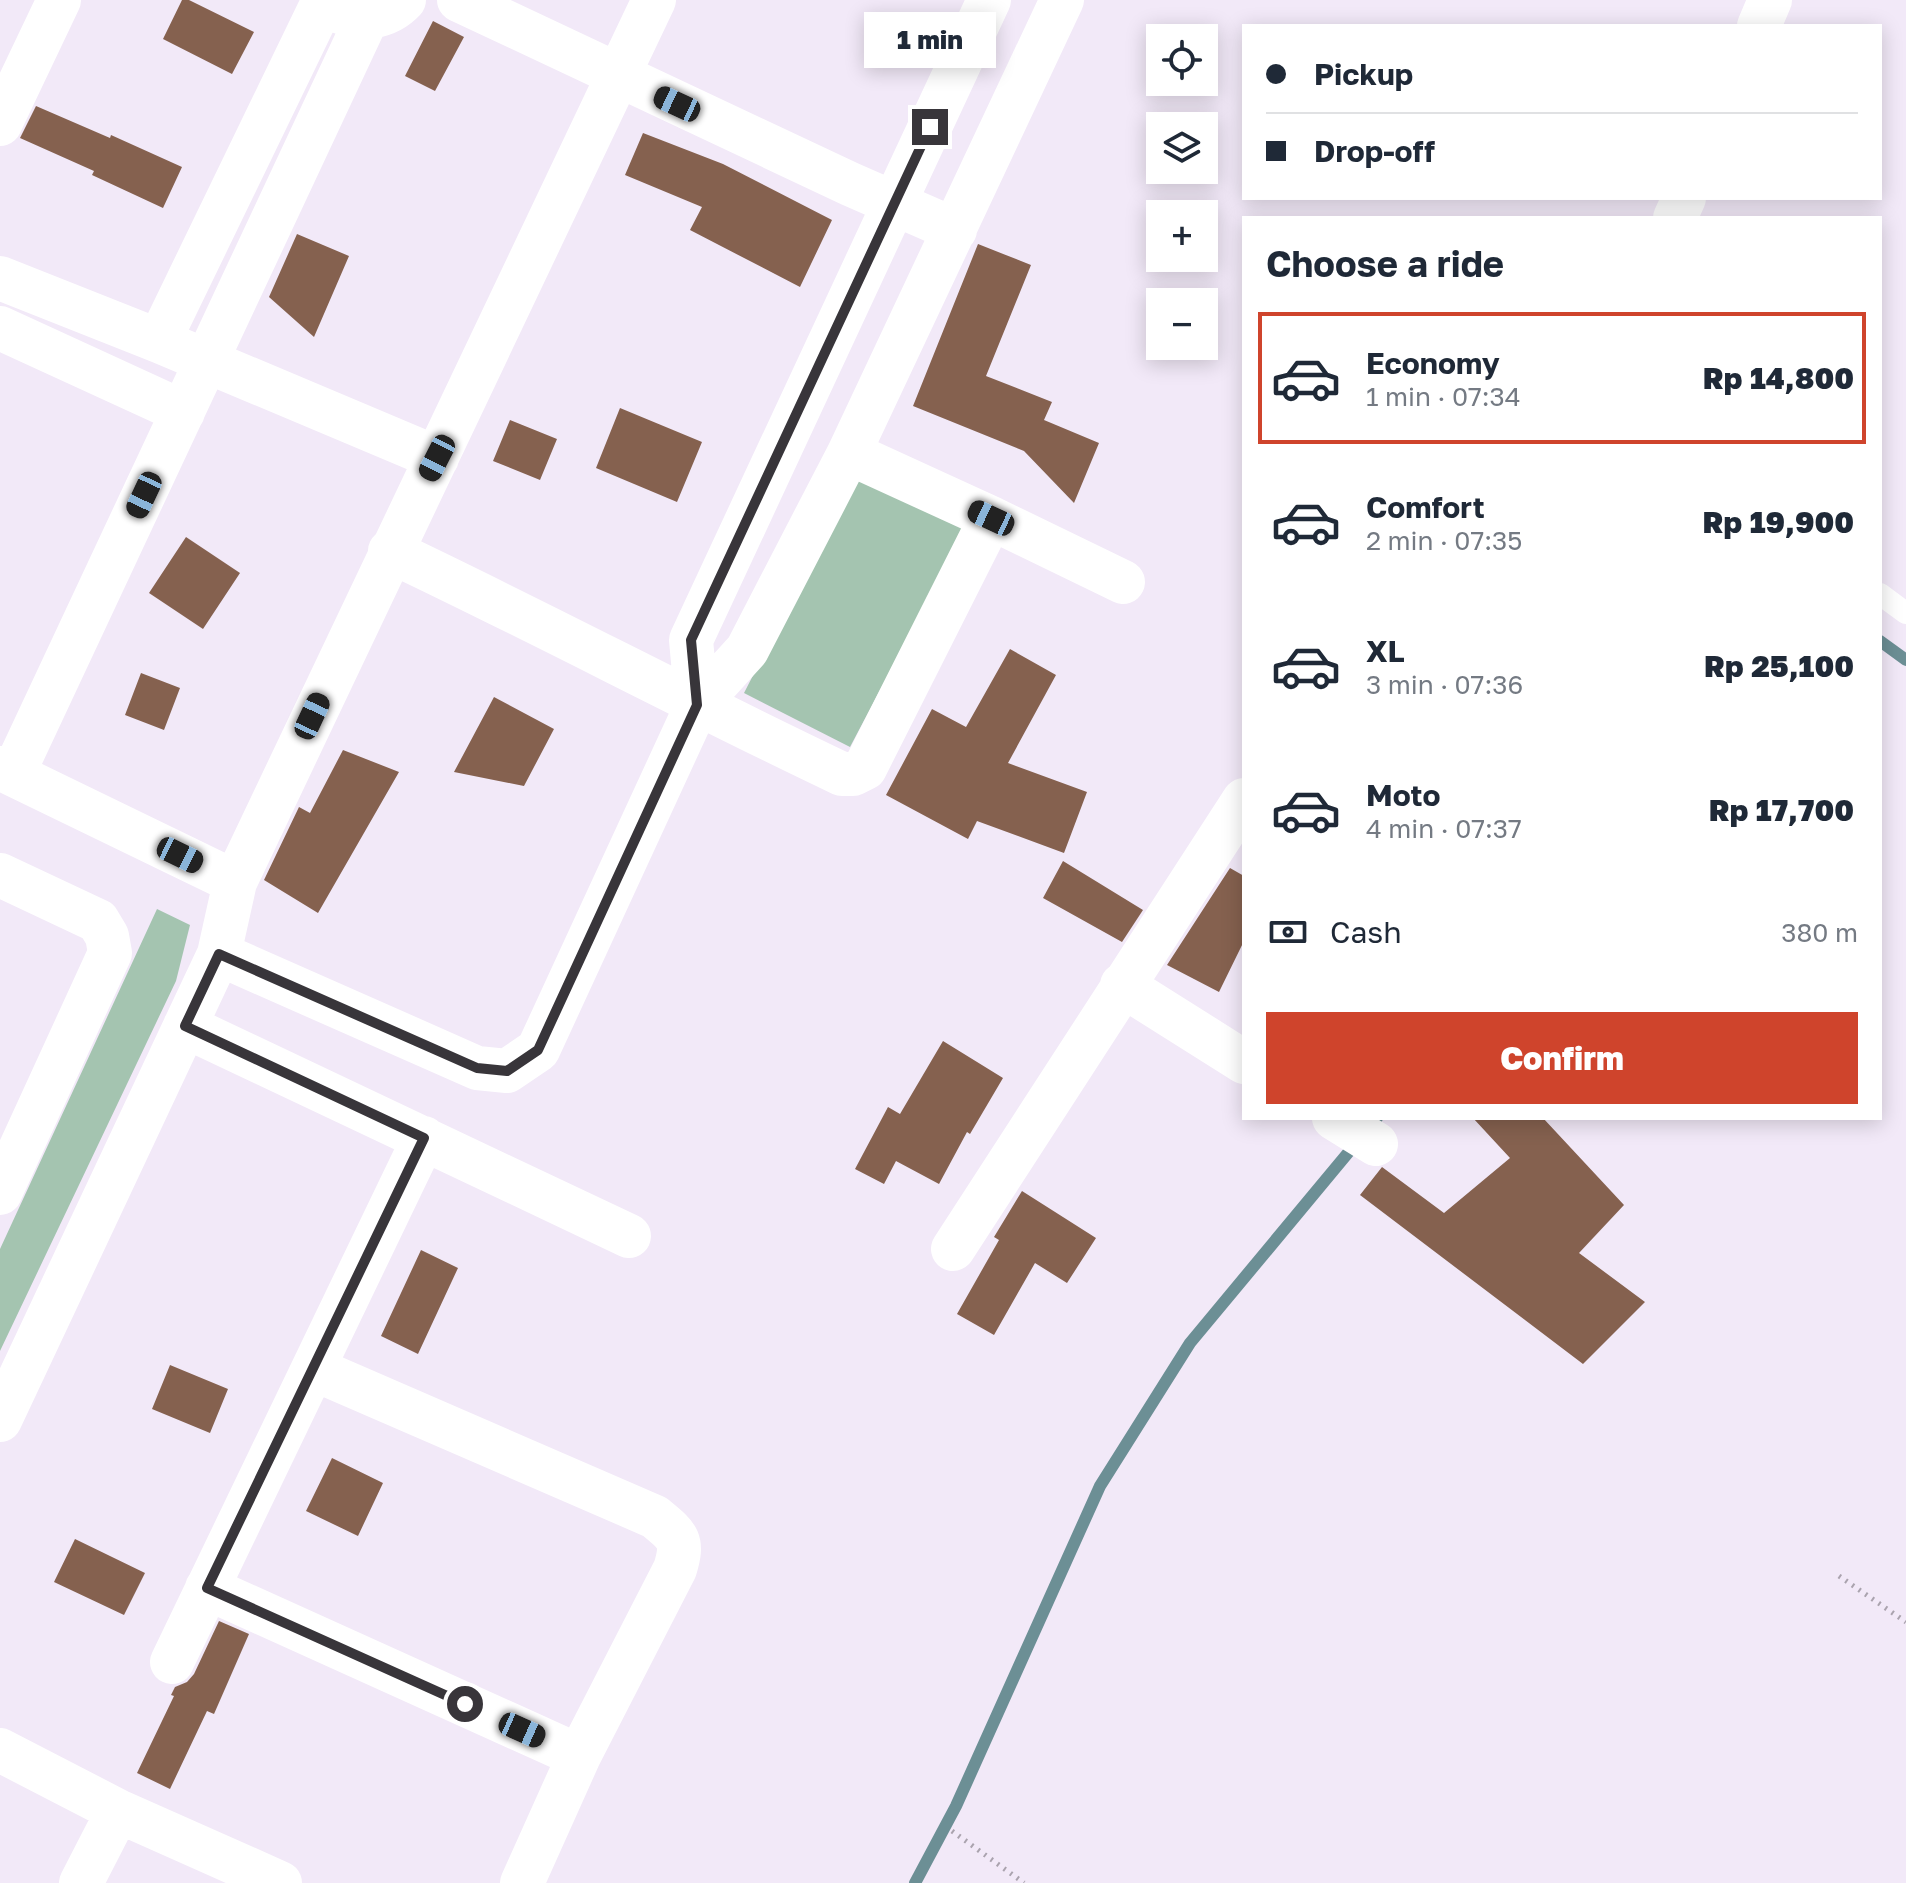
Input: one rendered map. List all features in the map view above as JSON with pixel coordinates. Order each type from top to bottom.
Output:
[{"type":"street","points":[[0,124],[59,0]]},
{"type":"street","points":[[159,341],[324,0],[352,16],[385,9]]},
{"type":"street","points":[[459,0],[619,77],[955,230]]},
{"type":"street","points":[[0,1420],[219,954],[235,882],[654,0]]},
{"type":"street","points":[[697,705],[691,640],[989,0]]},
{"type":"street","points":[[219,954],[477,1068],[507,1071],[538,1050],[697,705],[747,650],[849,453],[1062,0]]},
{"type":"street","points":[[1760,24],[1770,0]]},
{"type":"street","points":[[235,882],[6,771],[206,360],[385,9]]},
{"type":"street","points":[[183,412],[0,327],[10,282],[206,360],[437,458]]},
{"type":"street","points":[[849,453],[1123,582]]},
{"type":"street","points":[[390,551],[697,705],[842,774],[853,774],[865,768],[991,518]]},
{"type":"street","points":[[953,1249],[1242,803]]},
{"type":"street","points":[[0,875],[98,921],[107,936],[110,953],[0,1193]]},
{"type":"street","points":[[1122,985],[1242,1061]]},
{"type":"street","points":[[185,1026],[629,1236]]},
{"type":"street","points":[[172,1662],[424,1138]]},
{"type":"street","points":[[314,1369],[655,1517],[676,1535],[680,1551],[675,1569],[579,1756],[522,1883]]},
{"type":"street","points":[[207,1588],[579,1756]]},
{"type":"street","points":[[0,1750],[118,1811],[280,1883]]},
{"type":"street","points":[[81,1883],[118,1811]]},
{"type":"lane","points":[[1882,595],[1906,613]]},
{"type":"path","points":[[1839,1576],[1906,1622]]},
{"type":"path","points":[[952,1831],[1024,1883]]},
{"type":"green space","points":[[856,475],[965,529],[850,747],[744,693]]},
{"type":"green space","points":[[157,909],[190,925],[176,981],[0,1351],[0,1249]]},
{"type":"building","points":[[182,0],[189,0],[254,32],[232,74],[163,39]]},
{"type":"building","points":[[433,21],[464,37],[435,91],[405,76]]},
{"type":"building","points":[[36,106],[182,167],[163,208],[92,175],[94,171],[20,138]]},
{"type":"building","points":[[643,133],[723,164],[832,220],[800,287],[690,230],[702,207],[625,175]]},
{"type":"building","points":[[297,234],[349,256],[314,337],[269,297]]},
{"type":"building","points":[[978,244],[1031,265],[986,376],[1052,402],[1044,420],[1099,443],[1074,503],[1024,451],[913,406]]},
{"type":"building","points":[[620,408],[702,442],[677,502],[596,468]]},
{"type":"building","points":[[510,420],[557,439],[540,480],[493,461]]},
{"type":"building","points":[[186,537],[240,573],[203,629],[149,593]]},
{"type":"building","points":[[1010,649],[1056,675],[1008,763],[1087,792],[1064,853],[977,821],[968,839],[886,795],[932,709],[966,727]]},
{"type":"building","points":[[141,673],[180,688],[164,730],[125,715]]},
{"type":"building","points":[[494,697],[554,729],[524,786],[454,772]]},
{"type":"building","points":[[343,750],[399,772],[318,913],[264,880],[299,807],[310,813]]},
{"type":"building","points":[[1063,861],[1143,910],[1122,942],[1043,898]]},
{"type":"building","points":[[1230,868],[1242,875],[1242,945],[1219,992],[1167,965]]},
{"type":"building","points":[[943,1041],[1003,1078],[970,1134],[967,1132],[939,1184],[896,1161],[884,1184],[855,1169],[888,1107],[900,1114]]},
{"type":"building","points":[[1475,1120],[1545,1120],[1624,1205],[1579,1253],[1645,1302],[1583,1364],[1360,1195],[1382,1167],[1444,1213],[1510,1158]]},
{"type":"building","points":[[1022,1191],[1096,1238],[1067,1283],[1035,1263],[994,1335],[957,1314],[999,1240],[994,1237]]},
{"type":"building","points":[[421,1250],[458,1268],[418,1354],[381,1336]]},
{"type":"building","points":[[170,1365],[228,1389],[210,1433],[152,1409]]},
{"type":"building","points":[[332,1458],[383,1483],[358,1536],[306,1511]]},
{"type":"building","points":[[75,1539],[145,1573],[124,1615],[54,1582]]},
{"type":"building","points":[[219,1621],[249,1634],[214,1714],[207,1711],[170,1789],[137,1773],[174,1696],[171,1695],[175,1687],[187,1682],[194,1674]]},
{"type":"waterway","points":[[1882,642],[1906,660]]},
{"type":"waterway","points":[[915,1883],[956,1806],[1100,1486],[1190,1343],[1375,1120]]},
{"type":"route","points":[[465,1704],[207,1588],[424,1138],[185,1026],[219,954],[477,1068],[507,1071],[538,1050],[697,705],[691,640],[930,127]]}]
